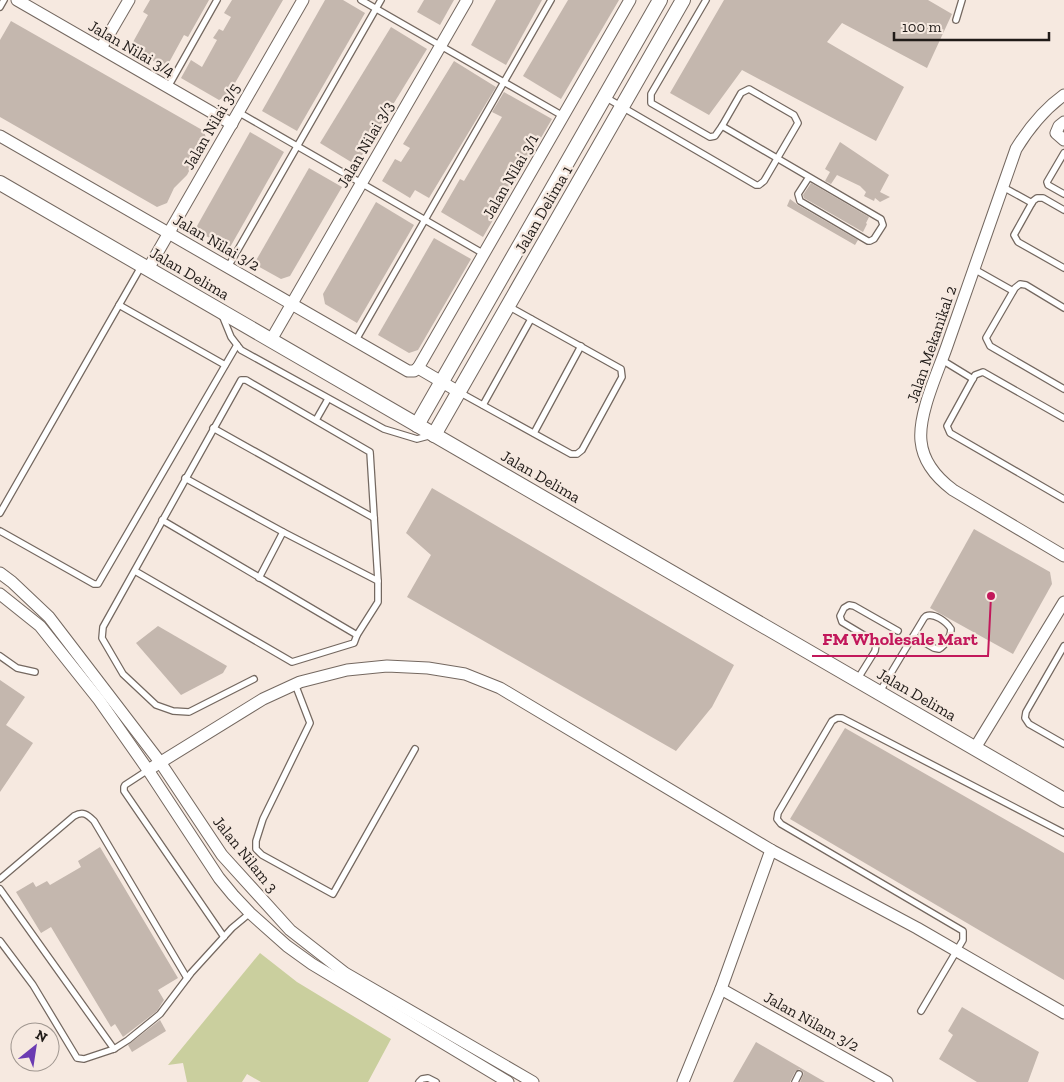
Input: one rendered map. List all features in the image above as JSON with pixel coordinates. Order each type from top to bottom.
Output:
[{"type":"street","name":"Jalan Nilai 3/4","points":[[17,0],[232,124]]},
{"type":"street","points":[[101,48],[129,0]]},
{"type":"street","name":"Jalan Nilai 3/5","points":[[145,267],[169,233],[303,0]]},
{"type":"street","name":"Jalan Nilai 3/3","points":[[271,340],[467,0]]},
{"type":"street","name":"Jalan Nilai 3/1","points":[[418,368],[630,0]]},
{"type":"street","name":"Jalan Delima 1","points":[[417,425],[660,0]]},
{"type":"street","name":"Jalan Delima 1","points":[[434,434],[683,0]]},
{"type":"street","name":"Jalan Mekanikal 2","points":[[1064,95],[1049,105],[1027,131],[1016,150],[942,360],[921,427],[923,451],[932,470],[942,481],[953,490],[1064,556]]},
{"type":"street","points":[[1064,122],[1056,133],[1064,140]]},
{"type":"street","name":"Jalan Nilai 3/2","points":[[0,136],[408,371],[414,371],[418,368]]},
{"type":"street","name":"Jalan Delima","points":[[0,183],[1064,800]]},
{"type":"street","points":[[418,368],[458,392]]},
{"type":"street","name":"Jalan Nilam 3","points":[[0,573],[49,617],[160,762],[222,855],[290,930],[345,973],[533,1082]]},
{"type":"street","name":"Jalan Nilam 3","points":[[0,594],[40,626],[99,700],[219,878],[250,913],[287,946],[325,973],[508,1082]]},
{"type":"street","points":[[975,748],[1064,602]]},
{"type":"street","points":[[148,770],[263,699],[295,684],[347,670],[387,666],[428,668],[465,674],[500,688],[771,850],[956,951],[1064,1013]]},
{"type":"street","points":[[683,1082],[721,989],[771,850]]},
{"type":"street","name":"Jalan Nilam 3/2","points":[[721,989],[887,1082]]},
{"type":"lane","points":[[0,7],[4,0]]},
{"type":"lane","points":[[168,87],[217,0]]},
{"type":"lane","points":[[361,0],[563,116]]},
{"type":"lane","points":[[228,267],[381,0]]},
{"type":"lane","points":[[356,340],[551,0]]},
{"type":"lane","points":[[604,97],[753,184],[762,184],[796,126],[797,120],[794,115],[749,89],[743,91],[715,136],[710,137],[654,105],[650,100],[651,94],[706,0]]},
{"type":"lane","points":[[956,20],[962,0]]},
{"type":"lane","points":[[238,112],[484,254]]},
{"type":"lane","points":[[722,126],[881,219],[883,225],[874,239],[868,241],[800,201],[798,194],[809,177]]},
{"type":"lane","points":[[1064,153],[1047,182],[1048,185],[1064,194]]},
{"type":"lane","points":[[1003,187],[1032,203]]},
{"type":"lane","points":[[1064,210],[1040,197],[1035,199],[1016,232],[1015,238],[1018,242],[1064,268]]},
{"type":"lane","points":[[0,513],[119,305],[145,267]]},
{"type":"lane","points":[[974,269],[1013,291]]},
{"type":"lane","points":[[1064,308],[1026,285],[1020,284],[1013,291],[987,335],[987,341],[990,346],[1064,389]]},
{"type":"lane","points":[[119,305],[224,365]]},
{"type":"lane","points":[[458,392],[571,454],[580,453],[622,377],[622,372],[619,367],[508,306]]},
{"type":"lane","points":[[220,310],[231,337],[242,350],[384,430],[417,439],[434,434]]},
{"type":"lane","points":[[483,406],[531,319]]},
{"type":"lane","points":[[0,531],[94,584],[98,584],[237,345]]},
{"type":"lane","points":[[534,433],[581,346]]},
{"type":"lane","points":[[942,360],[973,379]]},
{"type":"lane","points":[[1064,418],[983,372],[977,373],[948,423],[948,431],[1064,499]]},
{"type":"lane","points":[[135,570],[290,661],[294,662],[354,643],[378,602],[370,452],[244,379],[239,381],[103,627],[102,638],[123,674],[156,705],[173,711],[189,712],[254,679]]},
{"type":"lane","points":[[316,420],[328,398]]},
{"type":"lane","points":[[213,428],[374,518]]},
{"type":"lane","points":[[185,478],[283,532],[378,580]]},
{"type":"lane","points":[[162,520],[357,635]]},
{"type":"lane","points":[[259,578],[283,532]]},
{"type":"lane","points":[[858,680],[875,651],[876,645],[872,640],[842,622],[840,616],[844,608],[848,605],[854,606],[898,631]]},
{"type":"lane","points":[[879,693],[913,636],[924,618],[928,615],[934,616],[948,624],[951,628],[947,640],[942,648],[939,649],[913,636]]},
{"type":"lane","points":[[1064,646],[1026,712],[1025,718],[1029,724],[1064,744]]},
{"type":"lane","points":[[0,656],[16,668],[35,672]]},
{"type":"lane","points":[[295,684],[310,723],[263,819],[256,841],[256,849],[262,855],[333,894],[415,749]]},
{"type":"lane","points":[[921,1011],[964,937],[960,929],[779,822],[778,813],[834,719],[842,718],[1064,833]]},
{"type":"lane","points":[[148,770],[126,785],[124,791],[224,937]]},
{"type":"lane","points":[[0,879],[74,816],[81,812],[88,814],[94,821],[187,978]]},
{"type":"lane","points":[[0,889],[114,1049]]},
{"type":"lane","points":[[0,941],[33,985],[77,1058],[84,1059],[114,1049],[160,1014],[187,978],[232,928],[250,913]]},
{"type":"lane","points":[[795,1082],[799,1074]]},
{"type":"lane","points":[[420,1082],[422,1079],[428,1078],[436,1082]]},
{"type":"green space","points":[[260,953],[297,982],[391,1039],[368,1082],[261,1082],[247,1074],[242,1082],[187,1082],[183,1063],[168,1065]]},
{"type":"building","points":[[150,0],[209,0],[188,37],[184,35],[166,68],[136,51],[133,42],[148,15],[143,12]]},
{"type":"building","points":[[232,0],[283,0],[228,95],[219,100],[181,78],[191,60],[202,67],[217,40],[213,38],[219,29],[223,31],[231,17],[224,13]]},
{"type":"building","points":[[325,0],[343,0],[365,13],[297,131],[262,111]]},
{"type":"building","points":[[424,0],[454,0],[440,25],[417,12]]},
{"type":"building","points":[[496,0],[542,0],[506,65],[471,45]]},
{"type":"building","points":[[568,0],[619,0],[561,99],[523,76]]},
{"type":"building","points":[[724,0],[928,0],[952,14],[927,68],[842,23],[827,42],[904,87],[876,141],[742,70],[709,115],[670,93]]},
{"type":"building","points":[[11,21],[204,131],[206,138],[187,175],[174,188],[167,203],[157,207],[0,117],[0,40]]},
{"type":"building","points":[[391,27],[427,49],[356,165],[320,143]]},
{"type":"building","points":[[454,61],[496,87],[429,198],[415,190],[410,198],[382,181],[395,159],[401,162],[410,148],[403,144]]},
{"type":"building","points":[[504,92],[552,119],[483,237],[441,212],[460,179],[464,181],[502,117],[492,112]]},
{"type":"building","points":[[250,132],[284,152],[229,249],[199,232],[197,226]]},
{"type":"building","points":[[840,142],[889,175],[880,192],[890,197],[880,202],[875,198],[874,201],[864,196],[866,192],[860,186],[837,175],[831,184],[825,181],[830,172],[825,169]]},
{"type":"building","points":[[309,168],[342,187],[290,276],[281,279],[254,264]]},
{"type":"building","points":[[811,183],[869,217],[863,232],[804,198],[803,195]]},
{"type":"building","points":[[790,199],[858,240],[855,245],[787,206]]},
{"type":"building","points":[[376,202],[414,225],[357,323],[325,304],[323,294]]},
{"type":"building","points":[[434,238],[471,259],[418,350],[409,353],[378,335]]},
{"type":"building","points":[[432,488],[734,665],[712,707],[676,751],[407,597],[431,555],[406,533]]},
{"type":"building","points":[[974,529],[1050,572],[1052,584],[1013,654],[930,608]]},
{"type":"building","points":[[158,626],[227,666],[223,673],[181,695],[136,643]]},
{"type":"building","points":[[0,680],[25,697],[6,725],[33,743],[0,792]]},
{"type":"building","points":[[845,728],[1064,853],[1064,980],[790,819]]},
{"type":"building","points":[[100,847],[178,978],[158,990],[164,1000],[157,1011],[123,1037],[115,1024],[111,1027],[51,927],[41,933],[16,892],[33,882],[36,887],[47,881],[50,885],[81,867],[78,861]]},
{"type":"building","points":[[962,1007],[1039,1052],[1028,1082],[977,1082],[939,1059],[953,1035],[948,1031]]},
{"type":"building","points":[[160,1020],[166,1031],[132,1052],[128,1045]]},
{"type":"building","points":[[756,1042],[825,1082],[800,1082],[804,1073],[799,1069],[795,1072],[790,1082],[733,1082]]},
{"type":"place","name":"FM Wholesale Mart","points":[[991,596]]}]
